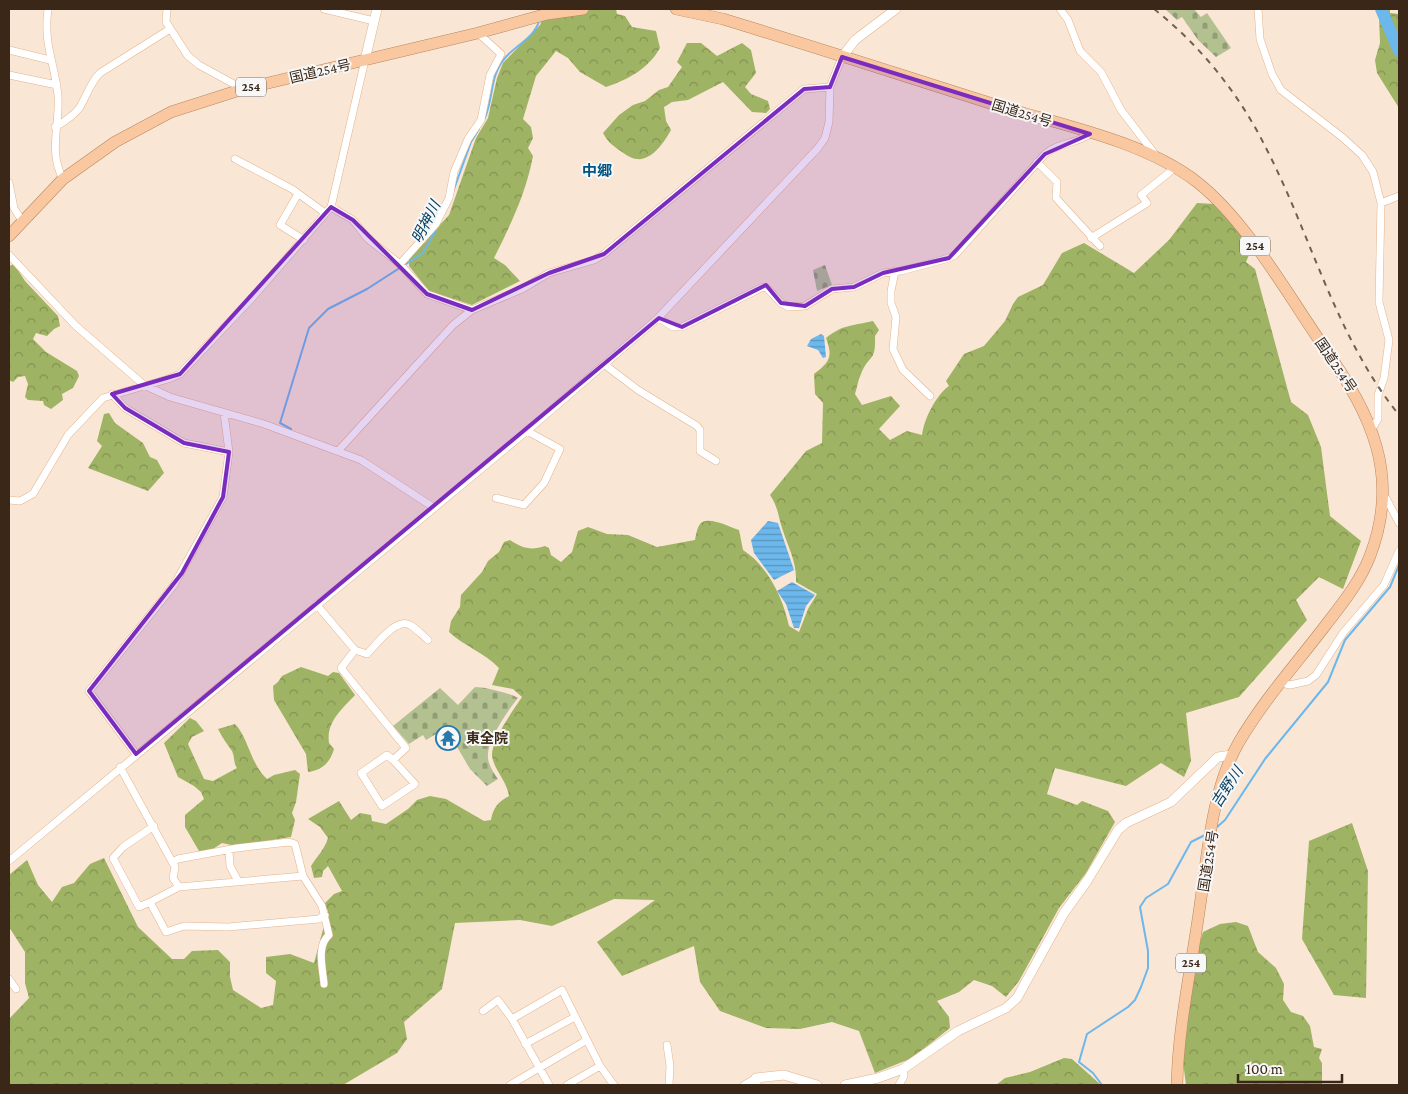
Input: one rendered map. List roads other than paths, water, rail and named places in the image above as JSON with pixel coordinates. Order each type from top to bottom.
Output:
[{"type":"highway","name":"国道254号","points":[[9,236],[63,179],[115,142],[145,125],[196,103],[243,89],[478,33],[547,14],[583,9]]},
{"type":"highway","name":"国道254号","points":[[676,9],[691,10],[723,19],[1090,134],[1157,157],[1176,167],[1199,183],[1235,218],[1350,384],[1372,429],[1380,461],[1382,496],[1376,537],[1360,576],[1348,596],[1256,715],[1232,755],[1218,801],[1182,1024],[1176,1085]]},
{"type":"street","points":[[48,9],[46,25],[50,60],[57,85],[55,156],[63,179]]},
{"type":"street","points":[[167,9],[166,22],[188,56],[199,65],[243,89]]},
{"type":"street","points":[[324,9],[374,21]]},
{"type":"street","points":[[9,500],[20,501],[33,494],[68,435],[103,398],[144,385],[168,380],[180,374],[304,240],[330,207],[376,9]]},
{"type":"street","points":[[9,861],[316,604],[527,431],[659,318],[818,148],[825,138],[829,122],[830,87],[842,57],[855,40],[896,9]]},
{"type":"street","points":[[1060,9],[1073,31],[1080,51],[1101,72],[1120,110],[1157,157]]},
{"type":"street","points":[[1258,9],[1260,38],[1272,74],[1281,90],[1362,155],[1373,172],[1381,204],[1379,302],[1389,340],[1384,378],[1378,395],[1378,419],[1372,429]]},
{"type":"street","points":[[56,127],[79,108],[93,81],[100,73],[170,29]]},
{"type":"street","points":[[403,267],[436,224],[449,198],[454,172],[468,139],[481,120],[490,75],[501,54],[478,33]]},
{"type":"street","points":[[9,50],[50,60]]},
{"type":"street","points":[[9,75],[57,85]]},
{"type":"street","points":[[338,451],[453,324],[472,310],[522,289],[549,273],[594,260],[604,254],[804,89],[830,87]]},
{"type":"street","points":[[659,318],[672,327],[682,328],[763,287],[767,288],[781,303],[789,306],[804,306],[832,288],[854,287],[883,273],[922,266],[955,255],[1037,162],[1053,147],[1078,141],[1090,134]]},
{"type":"street","points":[[236,159],[298,194],[325,213]]},
{"type":"street","points":[[1037,162],[1058,182],[1055,194],[1060,204],[1100,246]]},
{"type":"street","points":[[1091,238],[1147,204],[1141,195],[1176,167]]},
{"type":"street","points":[[9,183],[14,208],[22,221]]},
{"type":"street","points":[[298,194],[280,224],[304,240]]},
{"type":"street","points":[[1381,204],[1399,196]]},
{"type":"street","points":[[330,207],[353,220],[368,239],[403,267],[427,294],[472,310]]},
{"type":"street","points":[[9,255],[71,320],[144,385],[170,398],[224,412],[361,460],[433,507]]},
{"type":"street","points":[[895,271],[890,291],[891,303],[896,317],[893,349],[903,370],[930,396]]},
{"type":"street","points":[[605,364],[638,390],[697,426],[700,430],[700,452],[716,461]]},
{"type":"street","points":[[112,394],[125,408],[184,444],[229,452]]},
{"type":"street","points":[[136,754],[90,692],[182,573],[223,497],[229,452],[224,412]]},
{"type":"street","points":[[496,498],[524,505],[544,483],[552,464],[560,454],[560,449],[527,431]]},
{"type":"street","points":[[1382,496],[1386,498],[1399,523]]},
{"type":"street","points":[[1282,683],[1290,685],[1308,681],[1316,675],[1343,633],[1384,584],[1399,551]]},
{"type":"street","points":[[316,604],[356,650],[367,654],[385,635],[402,623],[408,624],[428,640]]},
{"type":"street","points":[[356,650],[341,668],[406,748],[393,760]]},
{"type":"street","points":[[387,755],[393,760],[415,784],[382,806],[361,773],[387,755]]},
{"type":"street","points":[[845,1085],[878,1078],[903,1069],[958,1031],[1006,1008],[1017,998],[1064,914],[1087,881],[1118,830],[1126,823],[1157,811],[1170,802],[1218,757],[1232,755]]},
{"type":"street","points":[[120,767],[175,866],[174,878],[179,887]]},
{"type":"street","points":[[154,826],[123,847],[113,858],[139,907],[179,887],[238,881],[255,882],[262,879],[303,876]]},
{"type":"street","points":[[173,862],[178,859],[272,844],[295,844],[303,876],[316,892],[325,915],[329,935],[324,939],[321,956],[324,984]]},
{"type":"street","points":[[229,851],[230,866],[238,881]]},
{"type":"street","points":[[150,902],[166,932],[184,926],[228,927],[319,920],[325,915]]},
{"type":"street","points":[[9,979],[16,990]]},
{"type":"street","points":[[512,1019],[562,990],[600,1066],[614,1085]]},
{"type":"street","points":[[483,1011],[498,1000],[512,1019],[549,1085]]},
{"type":"street","points":[[525,1044],[575,1017]]},
{"type":"street","points":[[510,1085],[587,1040]]},
{"type":"street","points":[[667,1046],[670,1066],[669,1085]]},
{"type":"street","points":[[567,1085],[600,1066]]},
{"type":"street","points":[[899,1085],[904,1076],[903,1069]]},
{"type":"street","points":[[744,1085],[784,1075],[817,1085]]},
{"type":"water","points":[[821,334],[824,336],[826,357],[823,358],[818,350],[807,346],[811,339]]},
{"type":"water","points":[[768,521],[778,523],[794,570],[774,580],[754,553],[751,540]]},
{"type":"water","points":[[792,582],[815,595],[806,606],[799,628],[794,628],[786,604],[777,591]]},
{"type":"waterway","name":"吉野川","points":[[1381,9],[1399,51]]},
{"type":"waterway","name":"明神川","points":[[484,120],[496,72],[505,58],[533,32],[539,21]]},
{"type":"waterway","name":"明神川","points":[[453,192],[471,142],[479,129]]},
{"type":"waterway","name":"明神川","points":[[291,429],[280,423],[309,328],[328,309],[367,289],[423,253],[437,228]]},
{"type":"waterway","name":"吉野川","points":[[1217,827],[1225,820],[1265,759],[1328,682],[1345,640],[1390,587],[1399,565]]},
{"type":"waterway","name":"吉野川","points":[[1102,1085],[1093,1073],[1079,1062],[1087,1034],[1128,1007],[1135,1000],[1148,968],[1148,951],[1140,907],[1146,898],[1168,884],[1191,842],[1205,835]]},
{"type":"railway","points":[[1154,9],[1204,56],[1245,110],[1283,183],[1341,320],[1377,385],[1399,415]]},
{"type":"place","name":"東全院","points":[[448,738]]},
{"type":"district","name":"中郷","points":[[597,171]]}]
